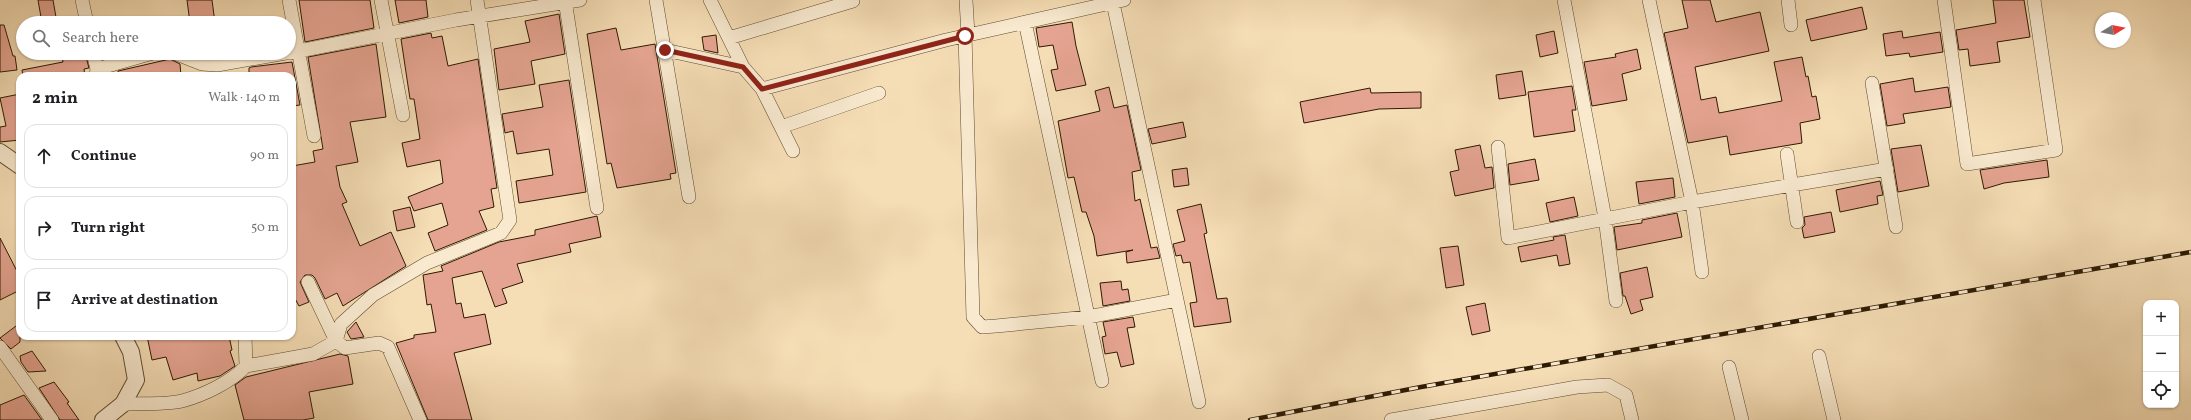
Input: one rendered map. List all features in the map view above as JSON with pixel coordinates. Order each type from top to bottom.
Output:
[{"type":"street","points":[[82,0],[85,16]]},
{"type":"street","points":[[289,0],[290,16]]},
{"type":"street","points":[[381,0],[389,33],[403,115]]},
{"type":"street","points":[[123,404],[181,401],[204,393],[240,372],[246,366],[313,354],[336,341],[341,324],[373,295],[428,262],[501,233],[510,220],[477,0]]},
{"type":"street","points":[[296,51],[480,16],[580,0]]},
{"type":"street","points":[[656,0],[689,197]]},
{"type":"street","points":[[710,0],[743,67],[762,89],[793,151]]},
{"type":"street","points":[[966,0],[973,317],[982,327],[1088,317],[1177,300]]},
{"type":"street","points":[[1564,0],[1605,218],[1616,301]]},
{"type":"street","points":[[1649,0],[1692,202],[1702,272]]},
{"type":"street","points":[[1788,0],[1792,25]]},
{"type":"street","points":[[1944,0],[1967,164],[2056,150],[2034,0]]},
{"type":"street","points":[[729,38],[854,1]]},
{"type":"street","points":[[762,89],[967,35],[1119,1],[1177,300],[1199,402]]},
{"type":"street","points":[[565,2],[598,208]]},
{"type":"street","points":[[1025,22],[1102,381]]},
{"type":"street","points":[[665,50],[743,67]]},
{"type":"street","points":[[95,60],[98,72]]},
{"type":"street","points":[[103,72],[135,60]]},
{"type":"street","points":[[192,60],[202,64],[217,65],[245,60]]},
{"type":"street","points":[[293,60],[314,136]]},
{"type":"street","points":[[1872,83],[1896,227]]},
{"type":"street","points":[[781,127],[879,93]]},
{"type":"street","points":[[1498,147],[1508,238],[1692,202],[1887,169]]},
{"type":"street","points":[[0,152],[16,163]]},
{"type":"street","points":[[1787,154],[1797,222]]},
{"type":"street","points":[[308,282],[336,341],[345,348],[379,343],[388,347],[420,420]]},
{"type":"street","points":[[103,420],[123,404],[136,380],[131,352],[126,340]]},
{"type":"street","points":[[245,340],[246,366]]},
{"type":"street","points":[[0,347],[52,420]]},
{"type":"street","points":[[1819,356],[1834,420]]},
{"type":"street","points":[[1729,367],[1742,420]]},
{"type":"street","points":[[1391,420],[1577,388],[1608,385],[1626,395],[1632,420]]},
{"type":"building","points":[[38,0],[53,0],[56,16],[41,16]]},
{"type":"building","points":[[187,0],[212,0],[214,16],[189,16]]},
{"type":"building","points":[[299,0],[370,0],[374,28],[305,42]]},
{"type":"building","points":[[395,0],[426,0],[428,17],[399,23]]},
{"type":"building","points":[[1682,0],[1710,0],[1716,22],[1760,12],[1769,51],[1695,67],[1701,100],[1716,97],[1719,113],[1782,101],[1774,62],[1802,57],[1806,77],[1808,76],[1812,97],[1816,96],[1820,119],[1800,123],[1802,143],[1730,155],[1727,136],[1688,143],[1664,33],[1688,28]]},
{"type":"building","points":[[1993,0],[2024,0],[2030,37],[1997,42],[2000,62],[1970,66],[1968,49],[1959,50],[1956,30],[1996,23]]},
{"type":"building","points":[[1862,7],[1867,29],[1811,41],[1806,20]]},
{"type":"building","points":[[559,14],[565,54],[531,61],[535,84],[499,90],[494,49],[530,42],[525,21]]},
{"type":"building","points":[[1072,22],[1076,46],[1086,85],[1056,91],[1051,70],[1058,69],[1053,45],[1039,47],[1036,28]]},
{"type":"building","points":[[0,25],[4,25],[13,56],[15,56],[17,70],[0,72]]},
{"type":"building","points":[[616,28],[621,50],[655,44],[676,173],[670,174],[671,179],[617,188],[611,163],[607,164],[587,34]]},
{"type":"building","points":[[1554,31],[1558,53],[1540,57],[1536,35]]},
{"type":"building","points":[[1902,31],[1903,38],[1940,32],[1943,52],[1910,57],[1909,53],[1886,56],[1883,34]]},
{"type":"building","points":[[431,33],[432,38],[442,36],[448,66],[478,59],[497,188],[491,189],[494,207],[479,211],[487,230],[435,251],[428,233],[448,225],[442,203],[414,211],[408,197],[443,183],[440,160],[407,167],[402,143],[420,139],[414,99],[410,99],[401,39]]},
{"type":"building","points":[[716,35],[718,53],[704,50],[702,37]]},
{"type":"building","points":[[376,44],[386,117],[350,122],[358,162],[336,166],[340,187],[347,202],[342,204],[360,246],[391,232],[406,266],[343,306],[337,293],[325,299],[315,278],[312,275],[305,275],[300,282],[309,302],[299,306],[296,300],[296,165],[315,162],[313,151],[323,149],[308,57]]},
{"type":"building","points":[[1637,49],[1641,69],[1622,74],[1627,100],[1592,106],[1584,62],[1616,57],[1615,54]]},
{"type":"building","points":[[63,60],[87,60],[89,68],[84,69],[84,72],[22,72],[22,70],[63,62]]},
{"type":"building","points":[[166,60],[172,60],[180,64],[181,72],[118,72]]},
{"type":"building","points":[[292,62],[294,72],[249,72],[249,68]]},
{"type":"building","points":[[1522,71],[1526,95],[1499,99],[1496,75]]},
{"type":"building","points":[[1913,78],[1915,92],[1948,87],[1951,107],[1903,114],[1905,123],[1887,126],[1880,84]]},
{"type":"building","points":[[569,80],[586,192],[519,203],[516,181],[553,175],[549,149],[517,154],[513,131],[505,133],[502,114],[543,107],[539,85]]},
{"type":"building","points":[[296,84],[300,105],[296,106]]},
{"type":"building","points":[[1572,86],[1576,110],[1572,110],[1575,131],[1534,137],[1528,92]]},
{"type":"building","points":[[1109,87],[1114,108],[1127,105],[1141,170],[1132,172],[1135,201],[1140,199],[1151,248],[1157,247],[1160,258],[1127,263],[1126,252],[1133,250],[1097,256],[1094,236],[1086,212],[1082,212],[1074,177],[1068,178],[1058,121],[1100,111],[1095,91]]},
{"type":"building","points":[[1370,88],[1371,93],[1421,92],[1421,108],[1379,109],[1304,123],[1300,102]]},
{"type":"building","points":[[16,95],[16,140],[0,142],[0,127],[6,126],[0,98]]},
{"type":"building","points":[[1183,122],[1186,137],[1152,144],[1148,129]]},
{"type":"building","points":[[1480,145],[1485,168],[1492,167],[1494,188],[1455,196],[1450,172],[1459,170],[1455,150]]},
{"type":"building","points":[[1921,145],[1929,186],[1898,192],[1891,149]]},
{"type":"building","points":[[1535,159],[1539,180],[1510,185],[1508,164]]},
{"type":"building","points":[[2047,160],[2049,177],[2004,183],[1984,189],[1980,170]]},
{"type":"building","points":[[1187,168],[1189,185],[1174,187],[1172,170]]},
{"type":"building","points":[[1673,178],[1675,197],[1639,204],[1636,182]]},
{"type":"building","points":[[1880,181],[1883,195],[1877,196],[1878,204],[1840,212],[1836,190]]},
{"type":"building","points":[[1574,197],[1578,216],[1550,222],[1546,203]]},
{"type":"building","points":[[1201,204],[1207,233],[1204,234],[1217,299],[1227,298],[1231,322],[1194,327],[1190,303],[1197,302],[1190,262],[1183,263],[1181,255],[1176,256],[1173,244],[1185,241],[1177,210]]},
{"type":"building","points":[[410,207],[415,227],[397,231],[393,211]]},
{"type":"building","points":[[1831,212],[1835,232],[1804,238],[1802,228],[1805,225],[1804,217]]},
{"type":"building","points":[[1677,213],[1682,237],[1617,250],[1614,227],[1642,223],[1642,220]]},
{"type":"building","points":[[597,216],[601,237],[569,244],[571,252],[517,264],[523,282],[502,289],[507,303],[495,307],[482,271],[452,278],[456,304],[461,303],[464,318],[485,314],[491,344],[454,353],[472,420],[428,420],[396,343],[414,338],[414,335],[436,332],[431,304],[427,305],[423,275],[443,271],[441,266],[499,242],[535,235],[535,230]]},
{"type":"building","points":[[1565,235],[1570,264],[1559,266],[1557,255],[1521,262],[1518,247],[1554,240],[1553,237]]},
{"type":"building","points":[[0,238],[16,269],[16,292],[0,300]]},
{"type":"building","points":[[1458,246],[1464,285],[1446,288],[1440,248]]},
{"type":"building","points":[[1647,267],[1653,297],[1640,300],[1643,310],[1631,314],[1625,296],[1623,296],[1620,273]]},
{"type":"building","points":[[1121,281],[1122,290],[1128,289],[1130,301],[1103,306],[1100,283]]},
{"type":"building","points":[[1485,303],[1490,331],[1472,335],[1466,307]]},
{"type":"building","points":[[1133,317],[1135,327],[1127,328],[1134,364],[1121,367],[1117,352],[1105,354],[1102,337],[1106,336],[1103,322]]},
{"type":"building","points":[[356,322],[364,337],[351,339],[347,332]]},
{"type":"building","points":[[16,326],[16,340],[20,340],[20,342],[11,349],[0,338]]},
{"type":"building","points":[[148,340],[230,340],[232,350],[230,351],[235,366],[220,376],[198,381],[197,373],[173,380],[166,357],[152,360]]},
{"type":"building","points":[[32,351],[46,371],[28,372],[21,362],[20,356]]},
{"type":"building","points":[[340,354],[348,356],[353,384],[309,392],[314,418],[303,420],[244,420],[235,385],[246,377]]},
{"type":"building","points":[[54,382],[69,402],[67,403],[79,420],[60,420],[39,388]]},
{"type":"building","points":[[24,395],[42,420],[0,420],[0,405]]},
{"type":"railway","points":[[1250,420],[1421,387],[2191,252]]},
{"type":"route","points":[[665,50],[743,67],[762,89],[965,36]]}]
